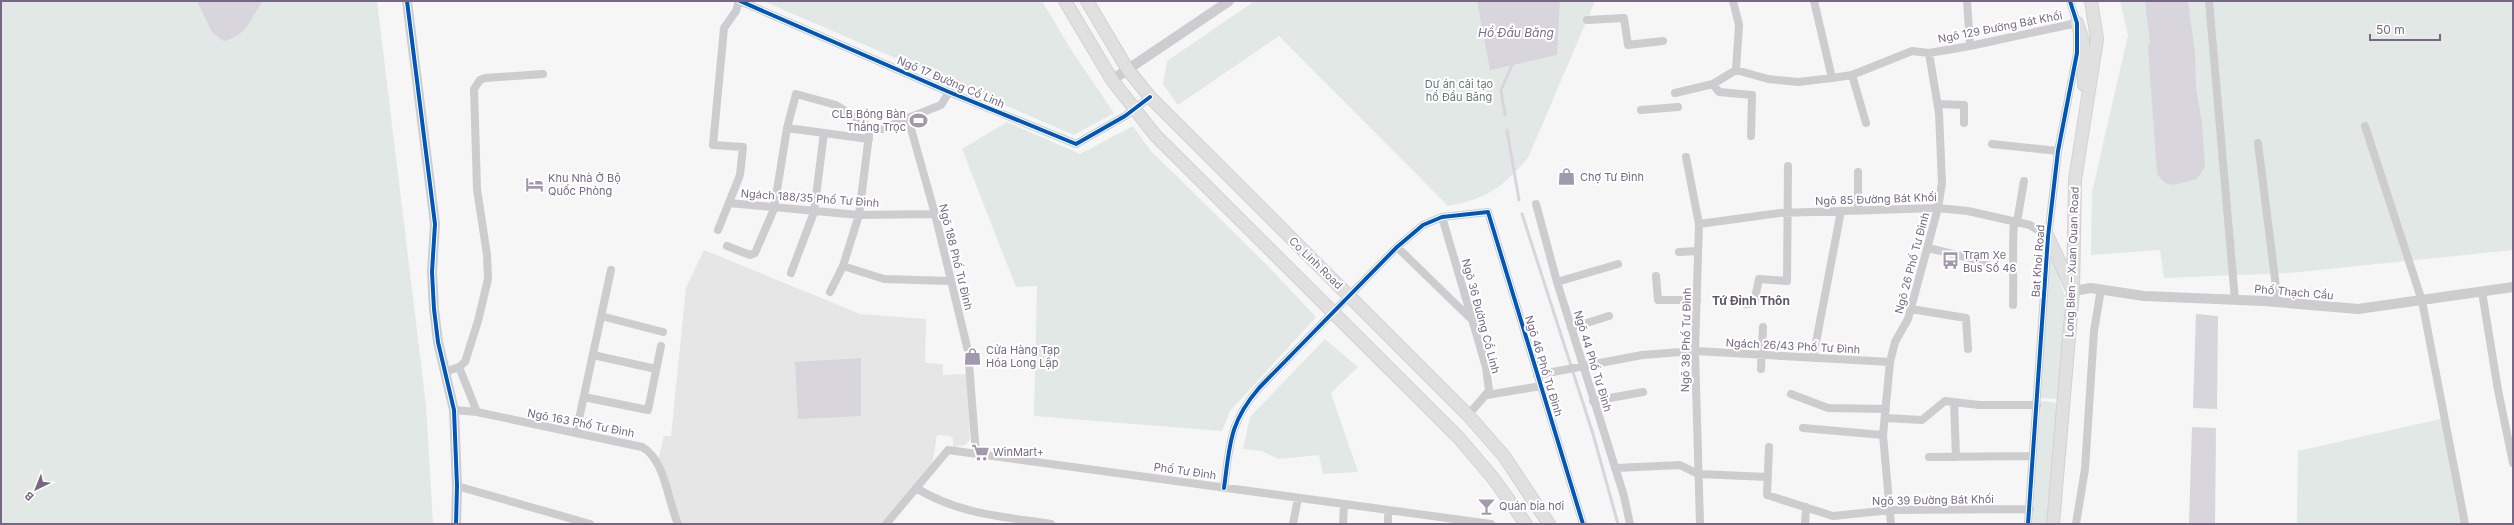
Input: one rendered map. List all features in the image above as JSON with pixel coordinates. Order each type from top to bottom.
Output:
[{"type":"main road","points":[[1065,1],[1112,80],[1133,110],[1204,186],[1459,438],[1494,478],[1526,524]]},
{"type":"main road","name":"Co Linh Road","points":[[1086,1],[1128,70],[1150,97],[1230,180],[1468,415],[1504,456],[1549,524]]},
{"type":"main road","name":"Long Bien – Xuan Quan Road","points":[[2053,524],[2073,291],[2075,180],[2083,118],[2097,40],[2091,1]]},
{"type":"main road","points":[[2077,23],[2083,41],[2085,56],[2083,118]]},
{"type":"main road","points":[[2048,237],[2073,291]]},
{"type":"street","points":[[407,1],[435,224],[432,272],[434,309],[445,372],[454,410],[458,486],[456,524]]},
{"type":"street","name":"Ngõ 17 Đường Cổ Linh","points":[[740,1],[950,92],[1076,144],[1133,110],[1150,97]]},
{"type":"street","name":"Ngách 188/35 Phố Tư Đình","points":[[740,1],[736,11],[724,28],[713,145],[743,147],[740,175],[729,203],[859,215],[935,214]]},
{"type":"street","points":[[1675,93],[1713,84],[1736,70],[1739,25],[1733,1]]},
{"type":"street","points":[[1814,1],[1832,78]]},
{"type":"street","points":[[1967,1],[1970,46]]},
{"type":"street","name":"Bat Khoi Road","points":[[2028,524],[2048,237],[2058,151],[2073,84],[2077,53],[2077,23],[2070,1]]},
{"type":"street","points":[[2209,1],[2235,300]]},
{"type":"street","points":[[1112,80],[1224,2]]},
{"type":"street","points":[[1587,20],[1624,18],[1628,44],[1663,41]]},
{"type":"street","name":"Ngõ 129 Đường Bát Khối","points":[[1736,70],[1768,78],[1798,82],[1832,78],[1852,74],[1912,51],[1929,53],[1970,46],[2077,23]]},
{"type":"street","name":"Ngõ 26 Phố Tư Đình","points":[[1891,524],[1891,510],[1883,434],[1886,418],[1890,362],[1895,342],[1908,319],[1911,309],[1938,208],[1942,183],[1938,104],[1929,53]]},
{"type":"street","points":[[445,372],[459,367],[465,362],[478,321],[488,279],[487,255],[477,190],[474,89],[480,80],[485,78],[543,74]]},
{"type":"street","points":[[1852,74],[1866,123]]},
{"type":"street","points":[[1713,84],[1719,92],[1752,94],[1751,136]]},
{"type":"street","points":[[727,246],[750,255],[755,253],[774,208],[786,128],[796,94],[836,105],[870,128],[883,129],[941,105],[950,92]]},
{"type":"street","points":[[1938,104],[1964,105],[1964,123]]},
{"type":"street","points":[[1641,110],[1678,107]]},
{"type":"street","name":"Ngõ 188 Phố Tư Đình","points":[[908,118],[935,214],[968,351],[976,454]]},
{"type":"street","points":[[2365,126],[2422,301],[2465,524]]},
{"type":"street","points":[[786,128],[869,139]]},
{"type":"street","points":[[830,292],[843,266],[859,215],[870,128]]},
{"type":"street","points":[[792,273],[814,212],[824,133]]},
{"type":"street","points":[[2258,143],[2278,302]]},
{"type":"street","points":[[1992,144],[2058,151]]},
{"type":"street","name":"Ngõ 38 Phố Tư Đình","points":[[1686,157],[1699,224],[1696,351],[1700,524]]},
{"type":"street","points":[[1746,304],[1754,304],[1759,280],[1787,281],[1788,166]]},
{"type":"street","points":[[1858,172],[1858,210]]},
{"type":"street","points":[[2014,305],[2015,264],[2011,255],[2024,181]]},
{"type":"street","points":[[718,230],[729,203]]},
{"type":"street","name":"Ngõ 44 Phố Tư Đình","points":[[1536,204],[1556,282],[1571,328],[1580,366],[1615,468],[1630,524]]},
{"type":"street","name":"Ngõ 85 Đường Bát Khối","points":[[1699,224],[1788,213],[1938,208],[2030,225],[2048,237]]},
{"type":"street","points":[[1813,358],[1841,211]]},
{"type":"street","name":"Ngõ 46 Phố Tư Đình","points":[[1442,217],[1488,212],[1584,524]]},
{"type":"street","points":[[1224,488],[1231,435],[1242,411],[1259,388],[1397,247],[1423,225],[1442,217]]},
{"type":"street","name":"Ngõ 36 Đường Cổ Linh","points":[[1442,217],[1470,318],[1486,367],[1489,392],[1487,395]]},
{"type":"street","points":[[1397,247],[1470,318]]},
{"type":"street","points":[[1928,248],[1986,262]]},
{"type":"street","points":[[1679,252],[1698,251]]},
{"type":"street","points":[[1556,282],[1618,264]]},
{"type":"street","points":[[843,266],[884,279],[950,281]]},
{"type":"street","points":[[576,433],[611,270]]},
{"type":"street","points":[[1656,276],[1658,300],[1697,300]]},
{"type":"street","name":"Phố Thạch Cầu","points":[[2073,291],[2101,289],[2144,296],[2278,302],[2358,309],[2513,287]]},
{"type":"street","points":[[2076,524],[2085,469],[2094,331],[2101,289]]},
{"type":"street","points":[[2482,292],[2498,390],[2513,463]]},
{"type":"street","points":[[1911,309],[1966,318],[1968,349]]},
{"type":"street","points":[[601,316],[663,332]]},
{"type":"street","points":[[1571,328],[1609,316]]},
{"type":"street","points":[[1761,369],[1763,327]]},
{"type":"street","points":[[584,397],[648,410],[661,346]]},
{"type":"street","name":"Ngách 26/43 Phố Tư Đình","points":[[1537,375],[1642,355],[1696,351],[1761,356],[1890,362]]},
{"type":"street","points":[[593,355],[656,369]]},
{"type":"street","points":[[459,367],[477,412]]},
{"type":"street","points":[[1468,415],[1487,395],[1541,386]]},
{"type":"street","points":[[1593,401],[1643,392]]},
{"type":"street","points":[[1791,394],[1828,408],[1886,409]]},
{"type":"street","points":[[1886,418],[1922,420],[1945,401],[1979,405],[2037,405]]},
{"type":"street","points":[[1954,402],[1956,457]]},
{"type":"street","name":"Ngõ 163 Phố Tư Đình","points":[[454,410],[477,412],[642,447],[648,451],[663,478],[678,524]]},
{"type":"street","points":[[1803,428],[1883,434]]},
{"type":"street","name":"Ngõ 39 Đường Bát Khối","points":[[1769,447],[1767,494],[1833,516],[1891,510],[2030,508]]},
{"type":"street","name":"Phố Tư Đình","points":[[916,488],[948,450],[1491,524]]},
{"type":"street","points":[[1929,457],[2033,456]]},
{"type":"street","points":[[1615,468],[1680,465],[1698,474],[1768,476]]},
{"type":"street","points":[[458,486],[590,524]]},
{"type":"street","points":[[886,524],[916,488],[947,505],[963,510],[1051,524]]},
{"type":"street","points":[[1294,524],[1298,498]]},
{"type":"street","points":[[1343,524],[1344,504]]},
{"type":"street","points":[[1805,524],[1806,507]]},
{"type":"street","points":[[1388,510],[1388,524]]},
{"type":"shaded area","points":[[704,250],[860,314],[926,319],[925,363],[943,364],[943,375],[967,374],[970,440],[965,445],[953,447],[953,439],[950,436],[937,435],[933,460],[929,467],[881,524],[680,524],[658,461],[664,436],[671,436],[686,288]]},
{"type":"green space","points":[[1,1],[377,1],[426,405],[433,524],[1,524]]},
{"type":"green space","points":[[763,1],[1042,1],[1070,48],[1114,113],[1074,135]]},
{"type":"green space","name":"Dự án cải tạo hồ Đầu Băng","points":[[1255,1],[1595,1],[1528,158],[1510,177],[1493,190],[1473,200],[1448,206],[1279,36],[1178,105],[1163,84],[1167,61]]},
{"type":"green space","points":[[2120,1],[2513,1],[2513,250],[2289,273],[2164,278],[2160,250],[2091,255],[2092,192],[2128,35]]},
{"type":"green space","points":[[1007,122],[1080,154],[1133,126],[1150,150],[1268,266],[1316,317],[1230,411],[1222,431],[1034,416],[1037,286],[1016,287],[962,149]]},
{"type":"green space","points":[[2049,249],[2065,296],[2059,399],[2041,398]]},
{"type":"green space","points":[[1325,339],[1358,367],[1331,393],[1358,472],[1323,474],[1319,455],[1278,459],[1262,451],[1243,449],[1250,417]]},
{"type":"green space","points":[[2041,401],[2059,403],[2046,524],[2032,524]]},
{"type":"green space","points":[[2445,418],[2466,524],[2297,524],[2298,451]]},
{"type":"water","points":[[197,1],[263,1],[243,31],[231,39],[223,41],[212,32]]},
{"type":"water","name":"Hồ Đầu Băng","points":[[1477,1],[1560,1],[1557,55],[1490,70]]},
{"type":"water","points":[[2145,1],[2188,1],[2195,53],[2196,88],[2202,123],[2205,167],[2197,179],[2173,185],[2165,183],[2157,174],[2148,47],[2150,42]]},
{"type":"water","points":[[2196,314],[2218,316],[2217,409],[2193,408]]},
{"type":"water","points":[[861,358],[861,416],[798,419],[795,362]]},
{"type":"water","points":[[2192,427],[2216,428],[2215,524],[2189,524]]},
{"type":"waterway","points":[[1505,115],[1501,90],[1512,65]]},
{"type":"waterway","points":[[1507,130],[1519,200]]},
{"type":"waterway","points":[[1522,214],[1593,434],[1618,524]]},
{"type":"cycle path","points":[[407,1],[435,224],[432,272],[434,309],[438,342],[454,410],[457,486],[456,524]]},
{"type":"cycle path","points":[[740,1],[949,92],[1076,144],[1125,116],[1150,97]]},
{"type":"cycle path","points":[[2028,524],[2048,237],[2058,151],[2077,53],[2077,23],[2070,1]]},
{"type":"cycle path","points":[[1224,488],[1232,435],[1236,423],[1249,401],[1259,388],[1397,247],[1423,225],[1442,217],[1488,212],[1583,524]]},
{"type":"place","name":"CLB Bóng Bàn Thắng Trọc","points":[[919,120]]},
{"type":"place","name":"Chợ Tư Đình","points":[[1567,177]]},
{"type":"place","name":"Khu Nhà Ở Bộ Quốc Phòng","points":[[535,184]]},
{"type":"place","name":"Trạm Xe Bus Số 46","points":[[1950,261]]},
{"type":"place","name":"Cửa Hàng Tạp Hóa Long Lập","points":[[973,356]]},
{"type":"place","name":"WinMart+","points":[[980,452]]},
{"type":"place","name":"Quán bia hơi","points":[[1486,506]]},
{"type":"district","name":"Tứ Đỉnh Thôn","points":[[1751,300]]}]
